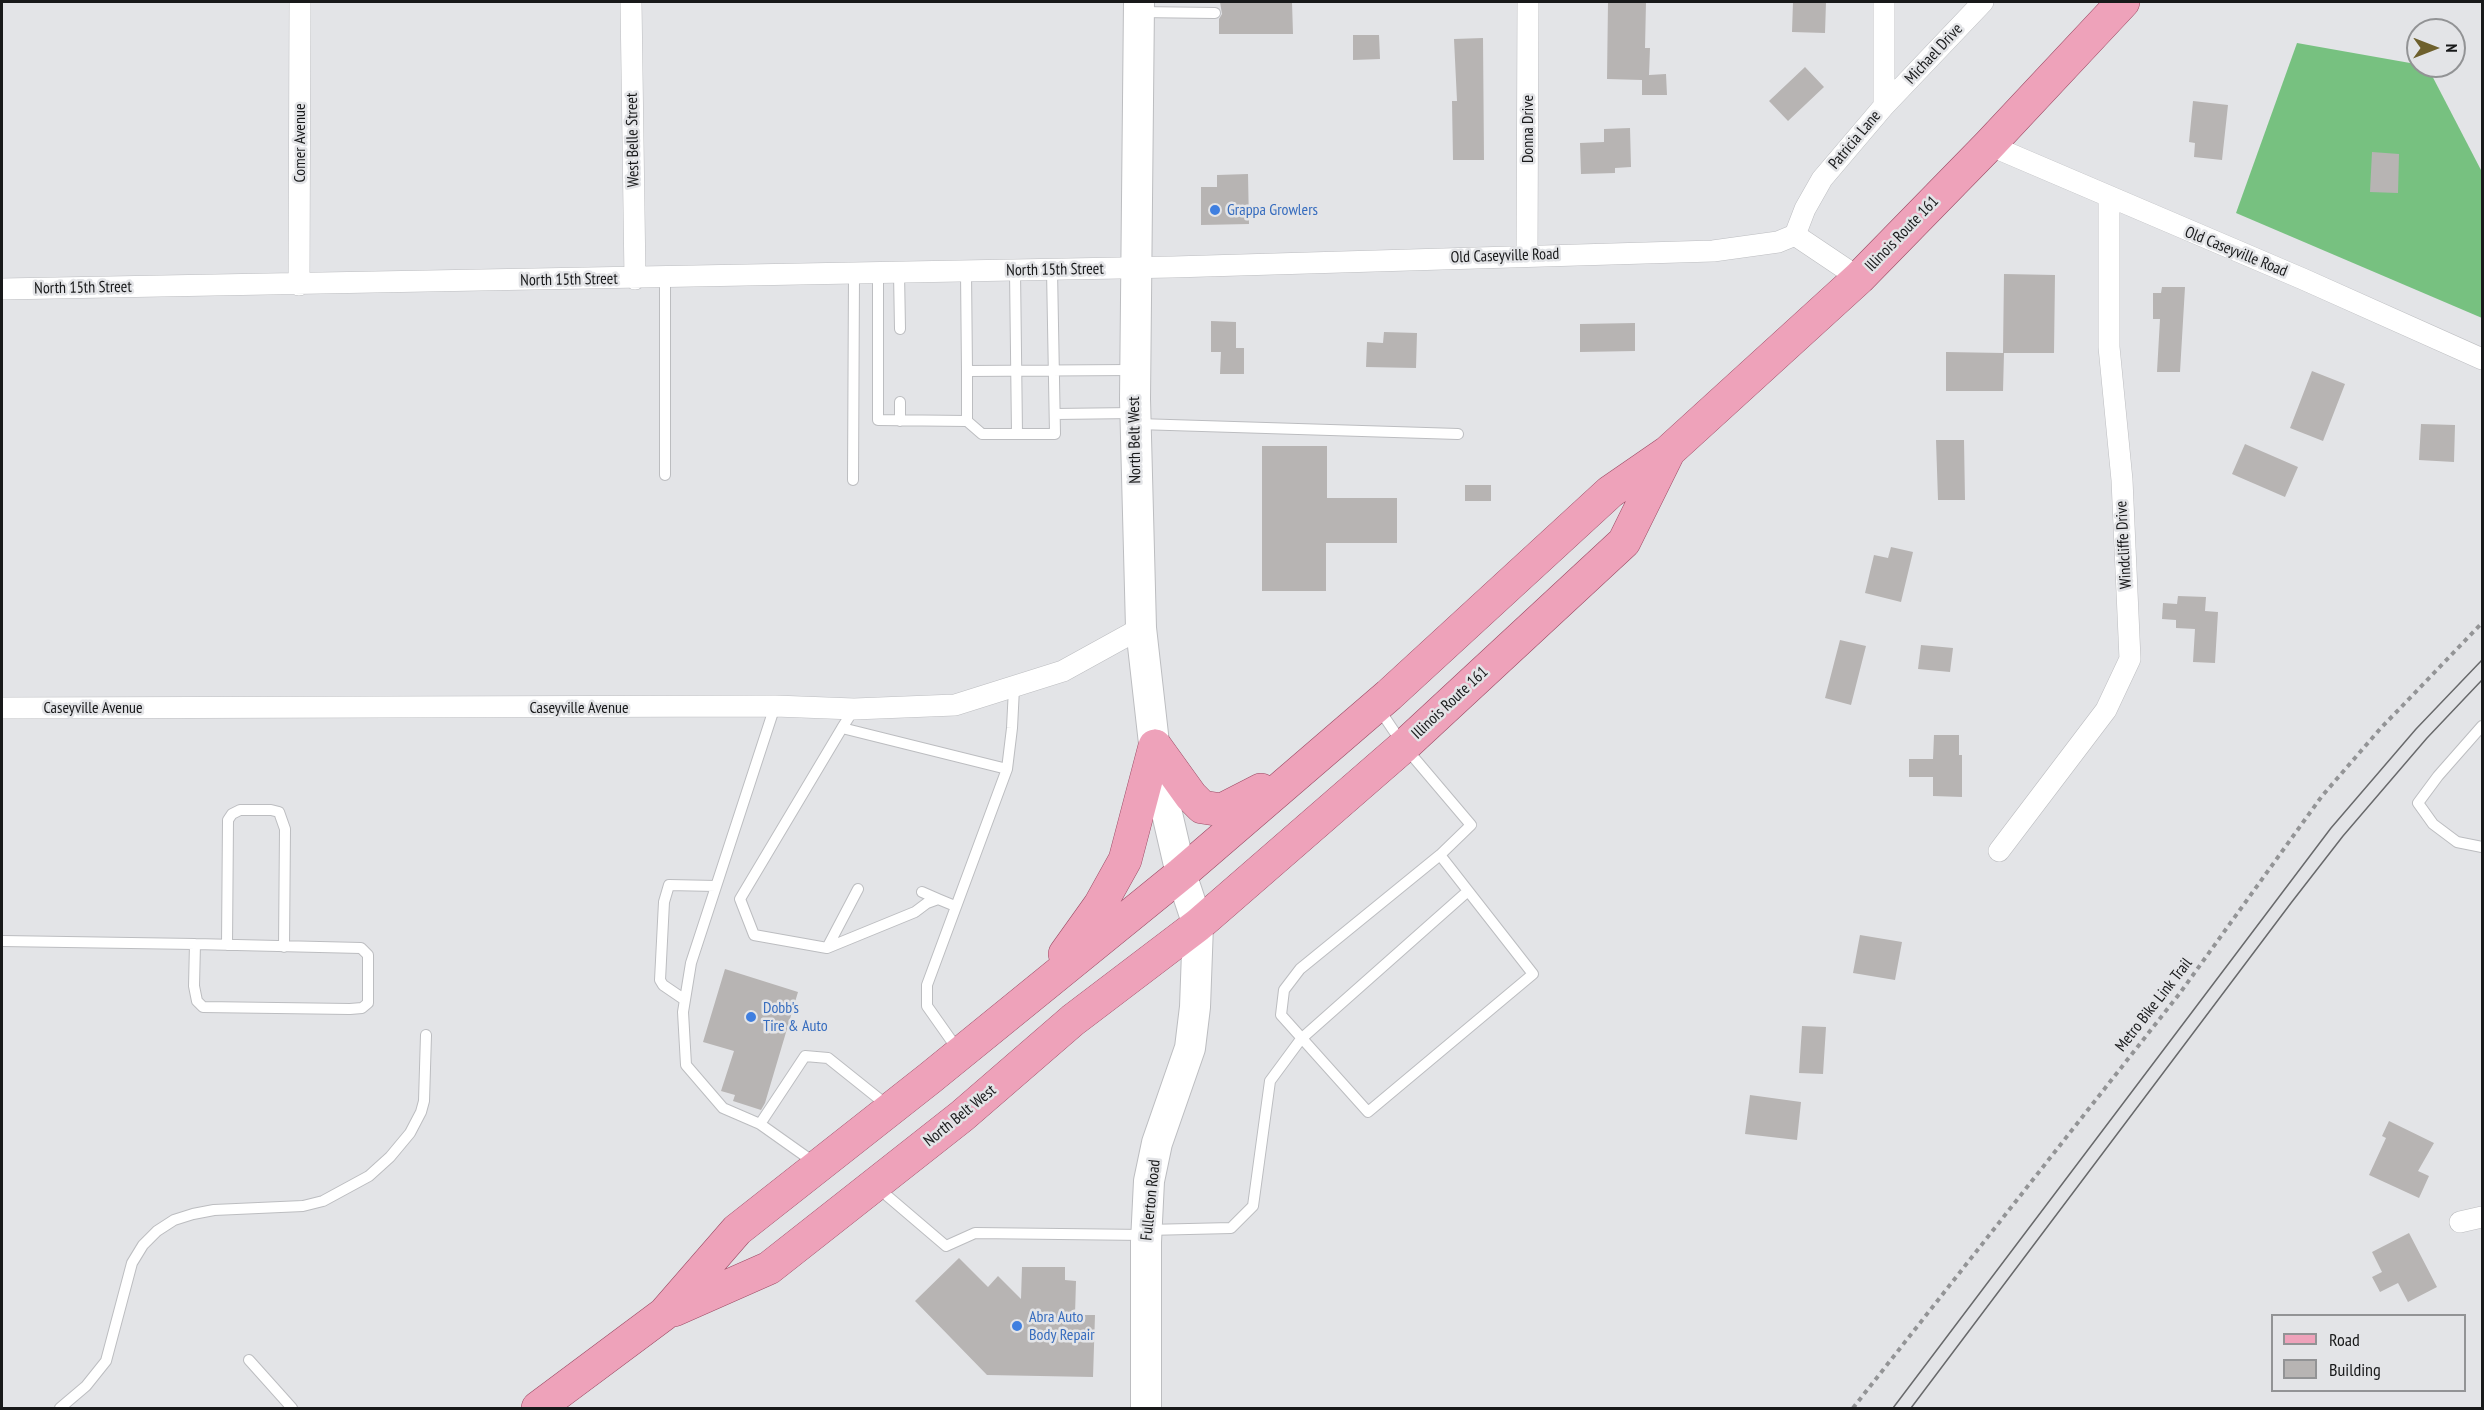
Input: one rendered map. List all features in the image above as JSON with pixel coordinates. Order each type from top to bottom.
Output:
[{"type":"main road","name":"Illinois Route 161","points":[[1181,874],[1377,706],[1610,492],[1668,452],[1858,278],[1989,146],[2123,2]]},
{"type":"main road","name":"North Belt West","points":[[664,1314],[769,1268],[962,1116],[1073,1020],[1198,925],[1181,874],[1157,770],[1141,628],[1135,418],[1139,7]]},
{"type":"main road","name":"Illinois Route 161","points":[[1198,925],[1404,746],[1624,542],[1668,452]]},
{"type":"main road","points":[[1155,746],[1191,796],[1202,807],[1222,810],[1303,770]]},
{"type":"main road","points":[[1042,987],[1100,905],[1125,860],[1155,746]]},
{"type":"main road","name":"North Belt West","points":[[538,1408],[664,1314],[737,1230],[1181,874]]},
{"type":"main road","name":"Fullerton Road","points":[[1146,1408],[1149,1181],[1157,1143],[1190,1048],[1195,1007],[1198,925]]},
{"type":"street","name":"Comer Avenue","points":[[299,285],[300,2]]},
{"type":"street","name":"West Belle Street","points":[[631,2],[635,279]]},
{"type":"street","name":"Donna Drive","points":[[1527,256],[1528,2]]},
{"type":"street","name":"Patricia Lane","points":[[1795,235],[1805,209],[1822,179],[1884,106],[1884,2]]},
{"type":"street","name":"Michael Drive","points":[[1884,106],[1983,2]]},
{"type":"street","name":"Old Caseyville Road","points":[[1989,146],[2303,279],[2482,359]]},
{"type":"street","name":"Windcliffe Drive","points":[[1999,851],[2106,710],[2130,659],[2122,480],[2109,347],[2109,198]]},
{"type":"street","name":"Old Caseyville Road","points":[[1137,268],[1713,250],[1778,242],[1795,235]]},
{"type":"street","points":[[1795,235],[1858,278]]},
{"type":"street","name":"North 15th Street","points":[[2,289],[1137,268]]},
{"type":"street","name":"Caseyville Avenue","points":[[2,708],[635,708],[775,705],[854,709],[955,705],[1063,671],[1141,628]]},
{"type":"street","points":[[2460,1222],[2482,1217]]},
{"type":"lane","points":[[1139,7],[1215,13]]},
{"type":"lane","points":[[878,274],[878,420],[968,421],[982,434],[1055,434],[1052,270]]},
{"type":"lane","points":[[1015,271],[1017,434]]},
{"type":"lane","points":[[966,272],[968,421]]},
{"type":"lane","points":[[899,273],[900,328]]},
{"type":"lane","points":[[853,480],[854,274]]},
{"type":"lane","points":[[665,278],[665,475]]},
{"type":"lane","points":[[968,371],[1135,370]]},
{"type":"lane","points":[[900,402],[900,421]]},
{"type":"lane","points":[[1055,414],[1458,434]]},
{"type":"lane","points":[[960,1053],[927,1006],[927,985],[1007,769],[1014,688]]},
{"type":"lane","points":[[775,705],[691,963],[683,1012],[686,1065],[723,1108],[760,1124],[818,1165]]},
{"type":"lane","points":[[1377,706],[1404,746],[1471,825],[1440,855],[1300,969],[1284,990],[1281,1015],[1368,1112],[1533,974],[1440,855]]},
{"type":"lane","points":[[854,709],[740,899],[754,935],[827,948],[915,912],[927,903],[939,899]]},
{"type":"lane","points":[[2482,726],[2438,776],[2418,803],[2433,824],[2457,842],[2482,847]]},
{"type":"lane","points":[[842,728],[1007,769]]},
{"type":"lane","points":[[227,945],[228,820],[232,814],[240,810],[271,810],[279,813],[285,829],[284,946]]},
{"type":"lane","points":[[685,1000],[663,985],[660,980],[664,902],[669,885],[716,886]]},
{"type":"lane","points":[[827,948],[858,889]]},
{"type":"lane","points":[[873,1184],[946,1246],[975,1233],[1147,1232],[1231,1228],[1253,1206],[1270,1081],[1301,1039],[1468,891]]},
{"type":"lane","points":[[922,892],[955,906]]},
{"type":"lane","points":[[2,941],[195,944],[361,948],[368,956],[368,1003],[362,1008],[350,1009],[203,1007],[197,1001],[194,986],[195,944]]},
{"type":"lane","points":[[60,1408],[86,1386],[106,1361],[132,1263],[143,1245],[157,1232],[174,1220],[214,1210],[303,1206],[323,1201],[369,1176],[390,1157],[410,1133],[421,1112],[424,1101],[426,1035]]},
{"type":"lane","points":[[760,1124],[805,1056],[828,1058],[891,1108]]},
{"type":"lane","points":[[249,1360],[292,1408]]},
{"type":"path","name":"Metro Bike Link Trail","points":[[1852,1408],[2180,993],[2322,796],[2380,729],[2482,623]]},
{"type":"green space","points":[[2297,43],[2406,62],[2406,78],[2433,78],[2482,172],[2482,318],[2236,213]]},
{"type":"building","points":[[1220,2],[1292,2],[1293,34],[1219,34],[1219,19],[1222,14]]},
{"type":"building","points":[[1608,2],[1646,2],[1645,48],[1650,48],[1649,75],[1666,74],[1667,95],[1642,95],[1642,80],[1607,79]]},
{"type":"building","points":[[1793,2],[1826,2],[1825,33],[1792,32]]},
{"type":"building","points":[[1353,35],[1379,35],[1380,59],[1353,60]]},
{"type":"building","points":[[1483,38],[1484,160],[1453,160],[1452,101],[1457,101],[1454,39]]},
{"type":"building","points":[[1805,67],[1824,87],[1788,121],[1769,101]]},
{"type":"building","points":[[2193,101],[2228,105],[2222,160],[2194,157],[2195,143],[2189,142]]},
{"type":"building","points":[[1630,128],[1631,167],[1615,168],[1615,173],[1581,174],[1580,143],[1604,142],[1604,129]]},
{"type":"building","points":[[2372,152],[2399,154],[2398,193],[2370,192]]},
{"type":"building","points":[[1248,174],[1249,224],[1201,225],[1201,187],[1217,187],[1217,175]]},
{"type":"building","points":[[2004,274],[2055,275],[2054,353],[2004,353],[2003,391],[1946,391],[1946,352],[2003,353]]},
{"type":"building","points":[[2162,287],[2185,287],[2180,372],[2157,372],[2160,319],[2153,319],[2153,293],[2161,293]]},
{"type":"building","points":[[1211,321],[1236,322],[1236,348],[1244,348],[1244,374],[1220,374],[1221,352],[1211,352]]},
{"type":"building","points":[[1635,323],[1635,351],[1580,352],[1580,324]]},
{"type":"building","points":[[1384,332],[1417,333],[1416,368],[1366,367],[1367,342],[1383,343]]},
{"type":"building","points":[[2312,371],[2345,384],[2323,441],[2290,428]]},
{"type":"building","points":[[2421,424],[2455,425],[2454,462],[2419,460]]},
{"type":"building","points":[[1936,440],[1964,440],[1965,500],[1938,500]]},
{"type":"building","points":[[2245,444],[2298,467],[2285,497],[2232,474]]},
{"type":"building","points":[[1262,446],[1327,446],[1327,498],[1397,498],[1397,543],[1326,543],[1326,591],[1262,591]]},
{"type":"building","points":[[1465,485],[1491,485],[1491,501],[1465,501]]},
{"type":"building","points":[[1891,547],[1913,552],[1901,602],[1865,593],[1874,555],[1888,558]]},
{"type":"building","points":[[2178,596],[2206,597],[2205,611],[2218,612],[2215,663],[2193,662],[2195,629],[2176,628],[2176,620],[2162,619],[2163,603],[2177,604]]},
{"type":"building","points":[[1840,640],[1866,646],[1851,705],[1825,698]]},
{"type":"building","points":[[1921,645],[1953,648],[1950,672],[1918,669]]},
{"type":"building","points":[[1934,735],[1959,735],[1959,755],[1962,755],[1962,797],[1933,796],[1933,777],[1909,777],[1909,759],[1933,759]]},
{"type":"building","points":[[1860,935],[1902,942],[1895,980],[1853,973]]},
{"type":"building","name":"Dobb's Tire & Auto","points":[[725,969],[798,992],[761,1110],[733,1101],[735,1095],[721,1091],[734,1051],[703,1042]]},
{"type":"building","points":[[1802,1026],[1826,1027],[1823,1074],[1799,1073]]},
{"type":"building","points":[[1750,1095],[1801,1102],[1797,1140],[1745,1134]]},
{"type":"building","points":[[2389,1121],[2434,1143],[2418,1171],[2429,1176],[2419,1198],[2369,1175],[2386,1138],[2382,1136]]},
{"type":"building","points":[[2409,1233],[2437,1287],[2408,1302],[2398,1283],[2380,1292],[2372,1277],[2382,1272],[2372,1252]]},
{"type":"building","points":[[959,1258],[988,1287],[998,1276],[1021,1299],[1022,1267],[1065,1267],[1065,1280],[1076,1281],[1075,1315],[1095,1315],[1093,1377],[987,1375],[915,1301]]},
{"type":"tram line","points":[[1893,1408],[2331,828],[2416,729],[2482,660]]},
{"type":"tram line","points":[[1911,1408],[2343,836],[2427,738],[2482,680]]},
{"type":"place","name":"Grappa Growlers","points":[[1215,210]]},
{"type":"place","name":"Dobb's Tire & Auto","points":[[751,1017]]},
{"type":"place","name":"Abra Auto Body Repair","points":[[1017,1326]]}]
